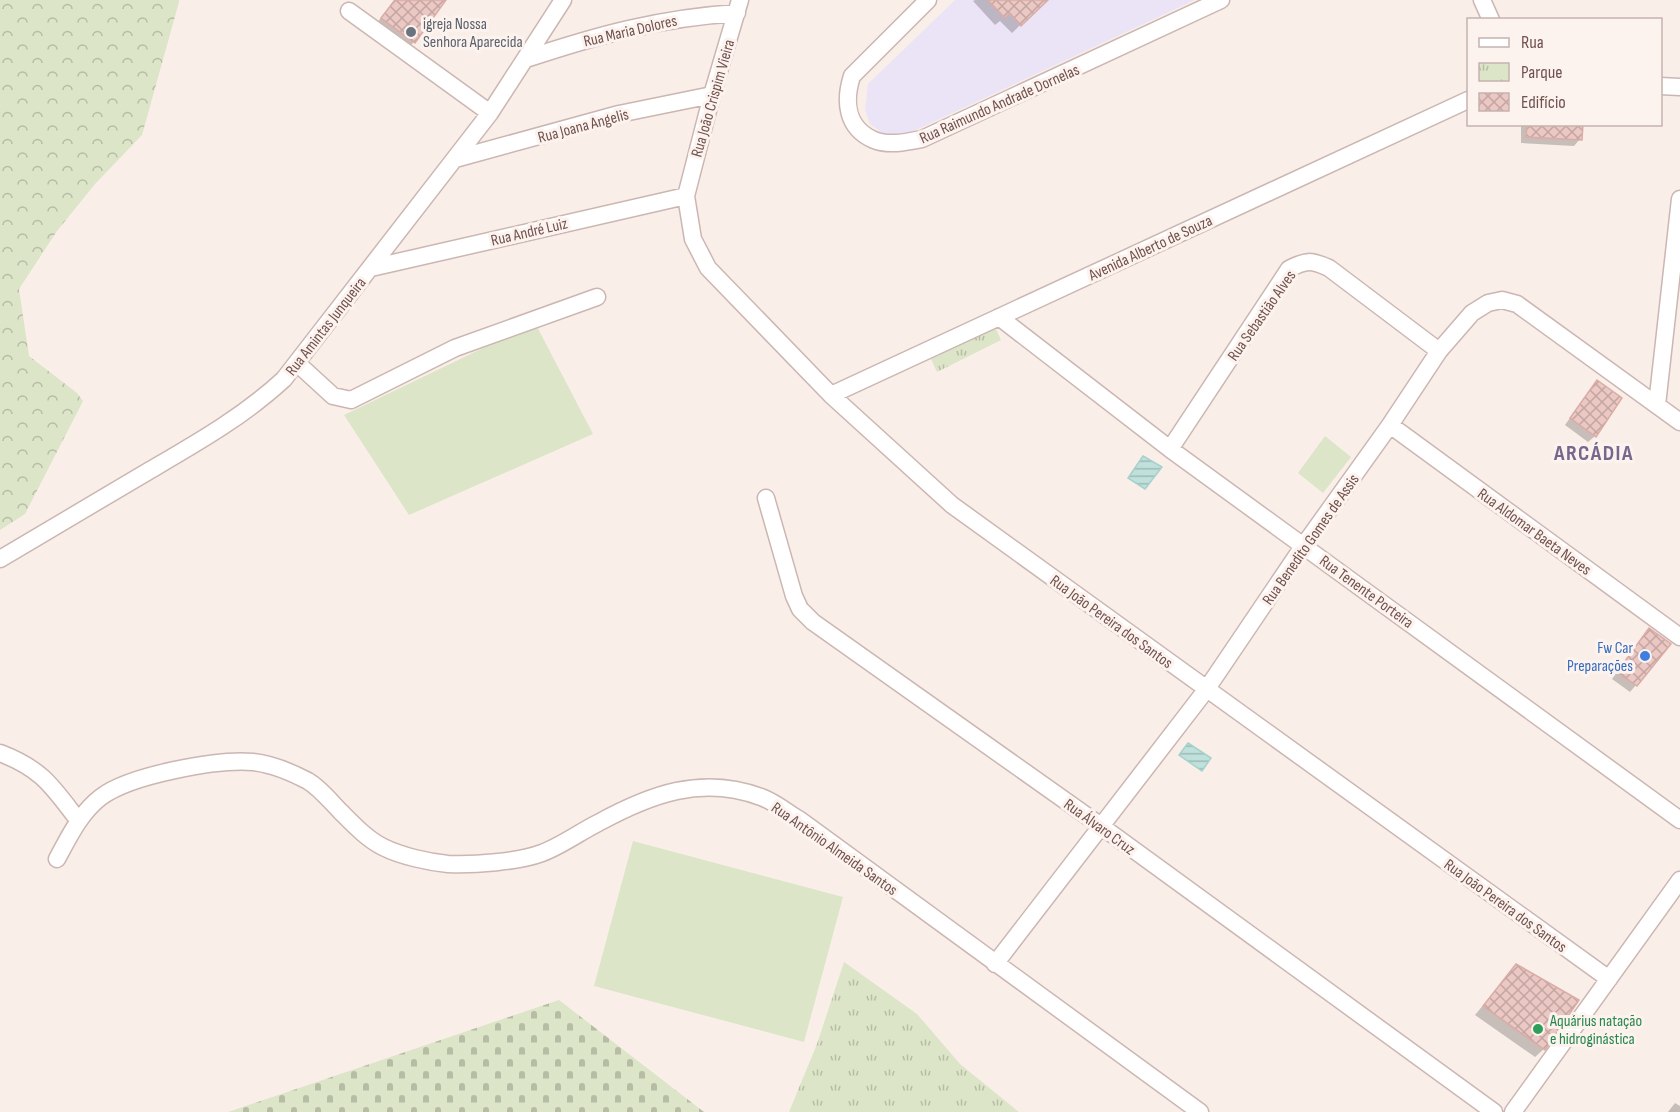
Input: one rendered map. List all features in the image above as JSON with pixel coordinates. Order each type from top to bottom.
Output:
[{"type":"street","name":"Rua Amintas Junqueira","points":[[0,559],[240,416],[263,399],[298,364],[455,159],[526,59],[563,0]]},
{"type":"street","name":"Rua Raimundo Andrade Dornelas","points":[[928,0],[852,76],[847,92],[847,108],[856,127],[875,141],[899,143],[922,140],[1221,0]]},
{"type":"street","points":[[1482,0],[1490,18]]},
{"type":"street","name":"Rua Maria Dolores","points":[[526,59],[631,27],[738,6]]},
{"type":"street","name":"Rua João Crispim Vieira","points":[[686,196],[711,95],[738,6]]},
{"type":"street","points":[[349,12],[490,112]]},
{"type":"street","points":[[1662,86],[1680,87]]},
{"type":"street","name":"Rua Joana Angelis","points":[[455,159],[619,114],[711,95]]},
{"type":"street","name":"Avenida Alberto de Souza","points":[[831,395],[1467,100]]},
{"type":"street","name":"Rua André Luiz","points":[[372,268],[686,196]]},
{"type":"street","name":"Rua João Pereira dos Santos","points":[[686,196],[693,239],[708,268],[831,395],[952,506],[1609,980]]},
{"type":"street","points":[[1657,405],[1680,199]]},
{"type":"street","name":"Rua Sebastião Alves","points":[[1170,449],[1289,269],[1303,261],[1315,262],[1329,268],[1439,351]]},
{"type":"street","points":[[298,364],[333,396],[342,400],[351,400],[455,348],[597,297]]},
{"type":"street","name":"Rua Benedito Gomes de Assis","points":[[995,964],[1206,690],[1439,351],[1472,313],[1488,303],[1502,300],[1517,304],[1680,422]]},
{"type":"street","name":"Rua Tenente Porteira","points":[[999,317],[1170,449],[1680,820]]},
{"type":"street","name":"Rua Aldomar Baeta Neves","points":[[1390,425],[1680,637]]},
{"type":"street","name":"Rua Álvaro Cruz","points":[[766,498],[794,596],[800,609],[813,622],[1101,826],[1494,1112]]},
{"type":"street","points":[[0,753],[32,768],[50,782],[78,820]]},
{"type":"street","name":"Rua Antônio Almeida Santos","points":[[57,860],[78,820],[101,797],[126,783],[161,772],[224,763],[253,762],[284,769],[311,783],[357,828],[382,847],[448,864],[508,861],[543,853],[629,806],[662,793],[698,787],[734,789],[764,798],[800,820],[1200,1112]]},
{"type":"street","points":[[1513,1112],[1680,880]]},
{"type":"shaded area","points":[[955,0],[1195,0],[905,135],[885,135],[870,124],[865,110],[868,84]]},
{"type":"green space","points":[[0,0],[179,0],[179,2],[142,135],[95,184],[57,231],[19,289],[29,356],[77,393],[83,401],[25,514],[0,530]]},
{"type":"green space","points":[[533,319],[593,434],[409,515],[344,415],[508,336]]},
{"type":"green space","points":[[995,327],[1001,340],[937,372],[931,359]]},
{"type":"green space","points":[[1325,436],[1351,457],[1323,493],[1298,473]]},
{"type":"green space","points":[[633,841],[843,897],[804,1042],[594,986]]},
{"type":"green space","points":[[844,962],[917,1014],[960,1064],[1019,1112],[789,1112],[817,1044]]},
{"type":"green space","points":[[559,1000],[704,1112],[228,1112]]},
{"type":"water","points":[[1143,456],[1162,467],[1145,489],[1128,478]]},
{"type":"water","points":[[1188,743],[1211,758],[1202,771],[1179,755]]},
{"type":"building","name":"igreja Nossa Senhora Aparecida","points":[[395,0],[446,0],[415,43],[381,18]]},
{"type":"building","points":[[988,0],[1048,0],[1021,26],[1010,13],[1005,18]]},
{"type":"building","points":[[1527,126],[1583,126],[1582,140],[1526,137]]},
{"type":"building","points":[[1597,380],[1622,398],[1596,437],[1570,418]]},
{"type":"building","name":"Fw Car Preparações","points":[[1649,628],[1671,644],[1637,686],[1617,672]]},
{"type":"building","name":"Aquárius natação e hidroginástica","points":[[1516,964],[1579,1000],[1545,1050],[1483,1006]]},
{"type":"place","name":"igreja Nossa Senhora Aparecida","points":[[411,32]]},
{"type":"place","name":"Fw Car Preparações","points":[[1645,656]]},
{"type":"place","name":"Aquárius natação e hidroginástica","points":[[1538,1029]]},
{"type":"district","name":"ARCÁDIA","points":[[1594,452]]}]
